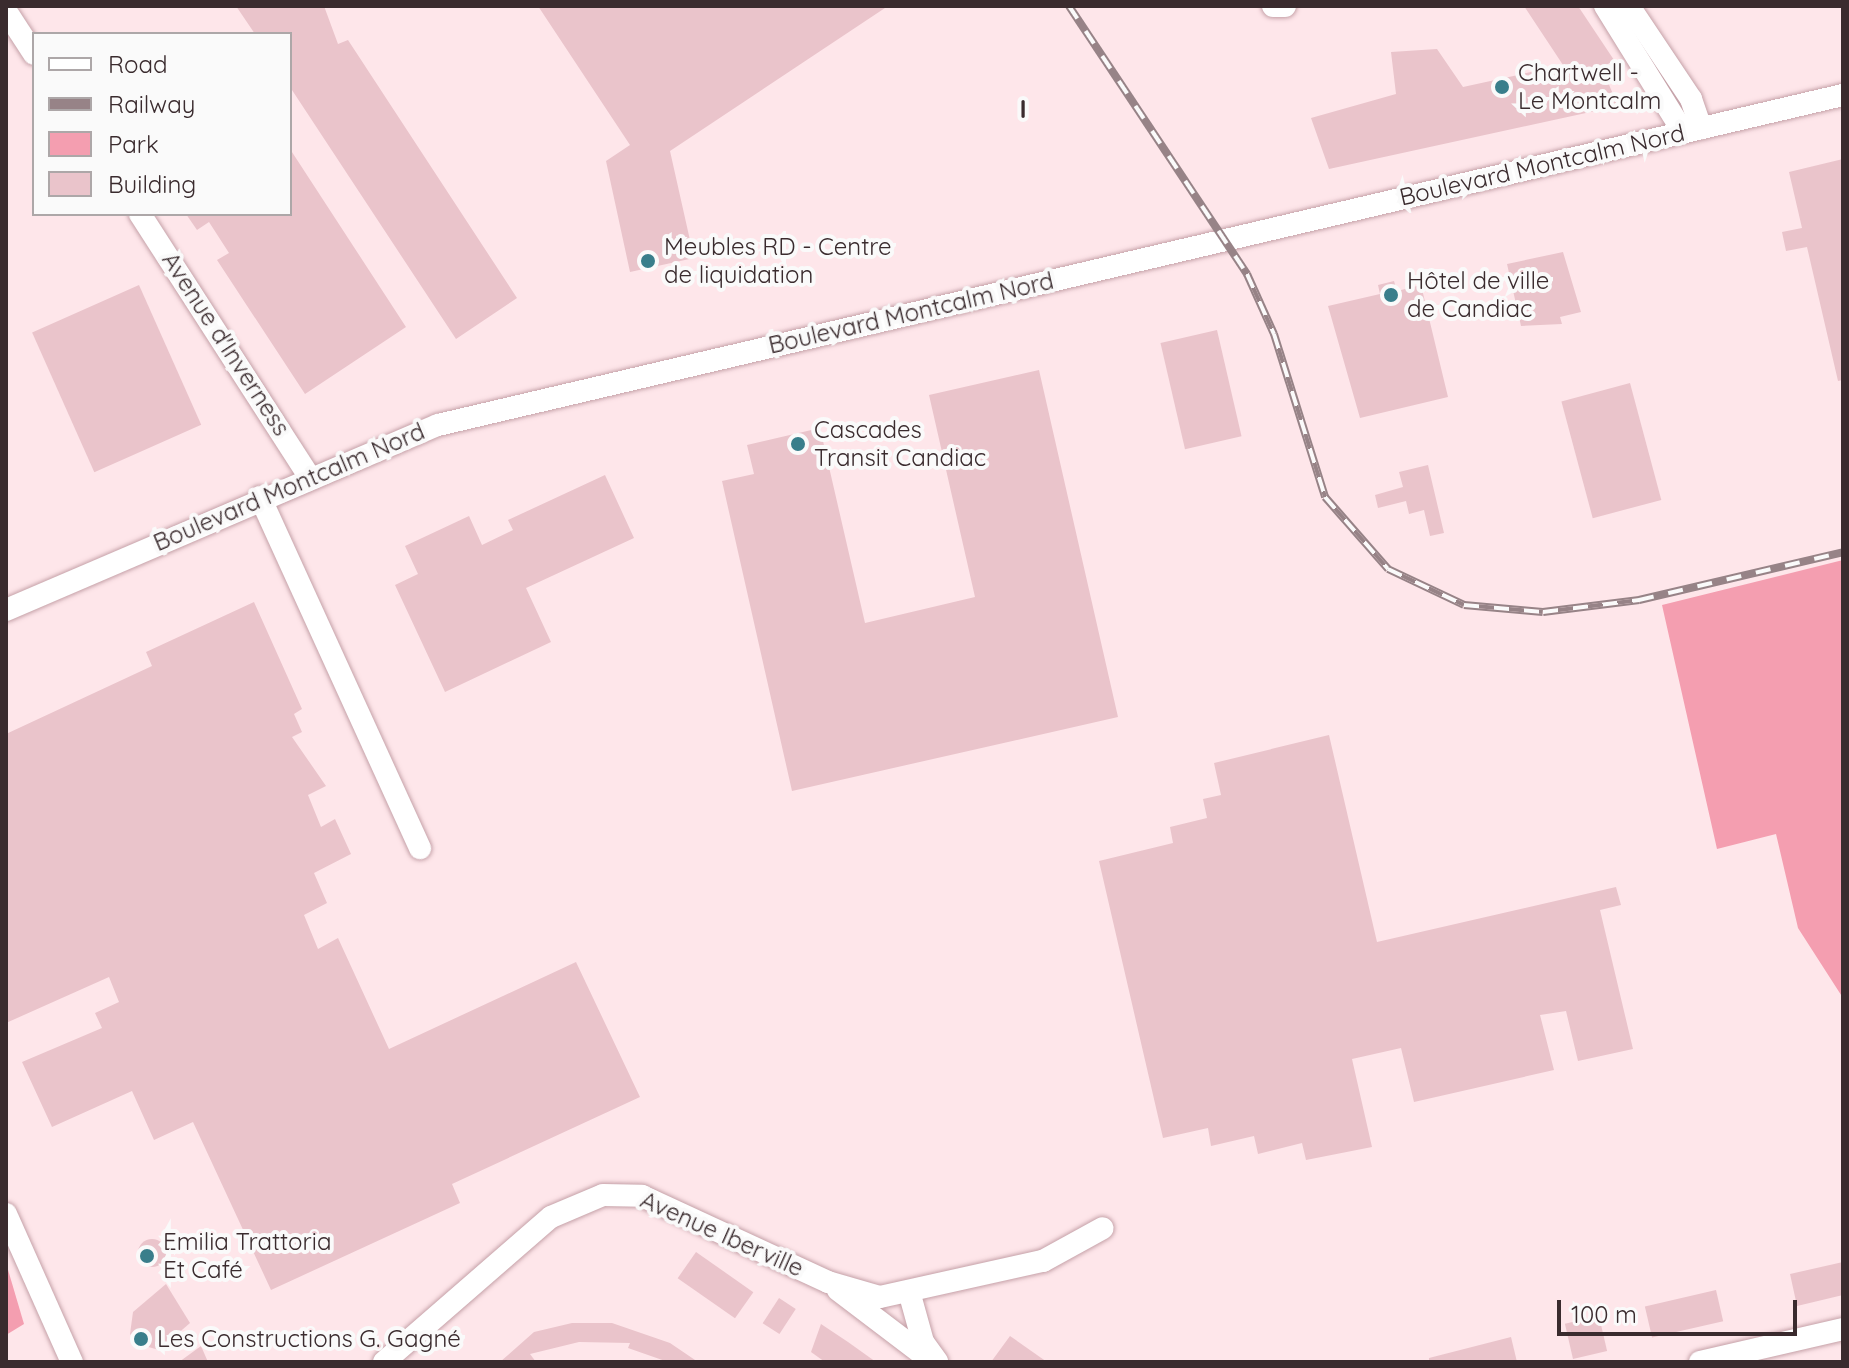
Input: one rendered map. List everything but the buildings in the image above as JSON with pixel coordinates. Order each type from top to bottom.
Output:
[{"type":"street","points":[[1273,6],[1285,6]]},
{"type":"street","points":[[1605,6],[1692,130]]},
{"type":"street","points":[[1629,6],[1691,99],[1692,130]]},
{"type":"street","points":[[6,11],[32,51]]},
{"type":"street","name":"Boulevard Montcalm Nord","points":[[6,610],[309,476],[438,425],[1843,95]]},
{"type":"street","name":"Avenue d'Inverness","points":[[141,216],[309,476]]},
{"type":"street","points":[[260,497],[420,848]]},
{"type":"street","name":"Avenue Iberville","points":[[384,1362],[551,1217],[603,1195],[654,1201],[828,1282],[871,1295],[910,1295],[1043,1261],[1103,1228]]},
{"type":"street","points":[[6,1214],[72,1362]]},
{"type":"street","points":[[828,1282],[935,1362]]},
{"type":"street","points":[[910,1295],[923,1342],[935,1362]]},
{"type":"street","points":[[1700,1362],[1843,1329]]},
{"type":"green space","points":[[1843,560],[1843,998],[1798,928],[1776,834],[1717,849],[1662,605]]},
{"type":"green space","points":[[6,1263],[24,1324],[6,1335]]},
{"type":"railway","points":[[1069,6],[1247,274],[1274,334],[1325,497],[1388,569],[1464,605],[1543,612],[1639,600],[1843,552]]},
{"type":"place","name":"Chartwell - Le Montcalm","points":[[1502,87]]},
{"type":"place","name":"Meubles RD - Centre de liquidation","points":[[648,261]]},
{"type":"place","name":"Hôtel de ville de Candiac","points":[[1391,295]]},
{"type":"place","name":"Cascades Transit Candiac","points":[[798,444]]},
{"type":"place","name":"Emilia Trattoria Et Café","points":[[147,1256]]},
{"type":"place","name":"Les Constructions G. Gagné","points":[[141,1339]]},
{"type":"district","name":"I","points":[[1023,109]]}]
